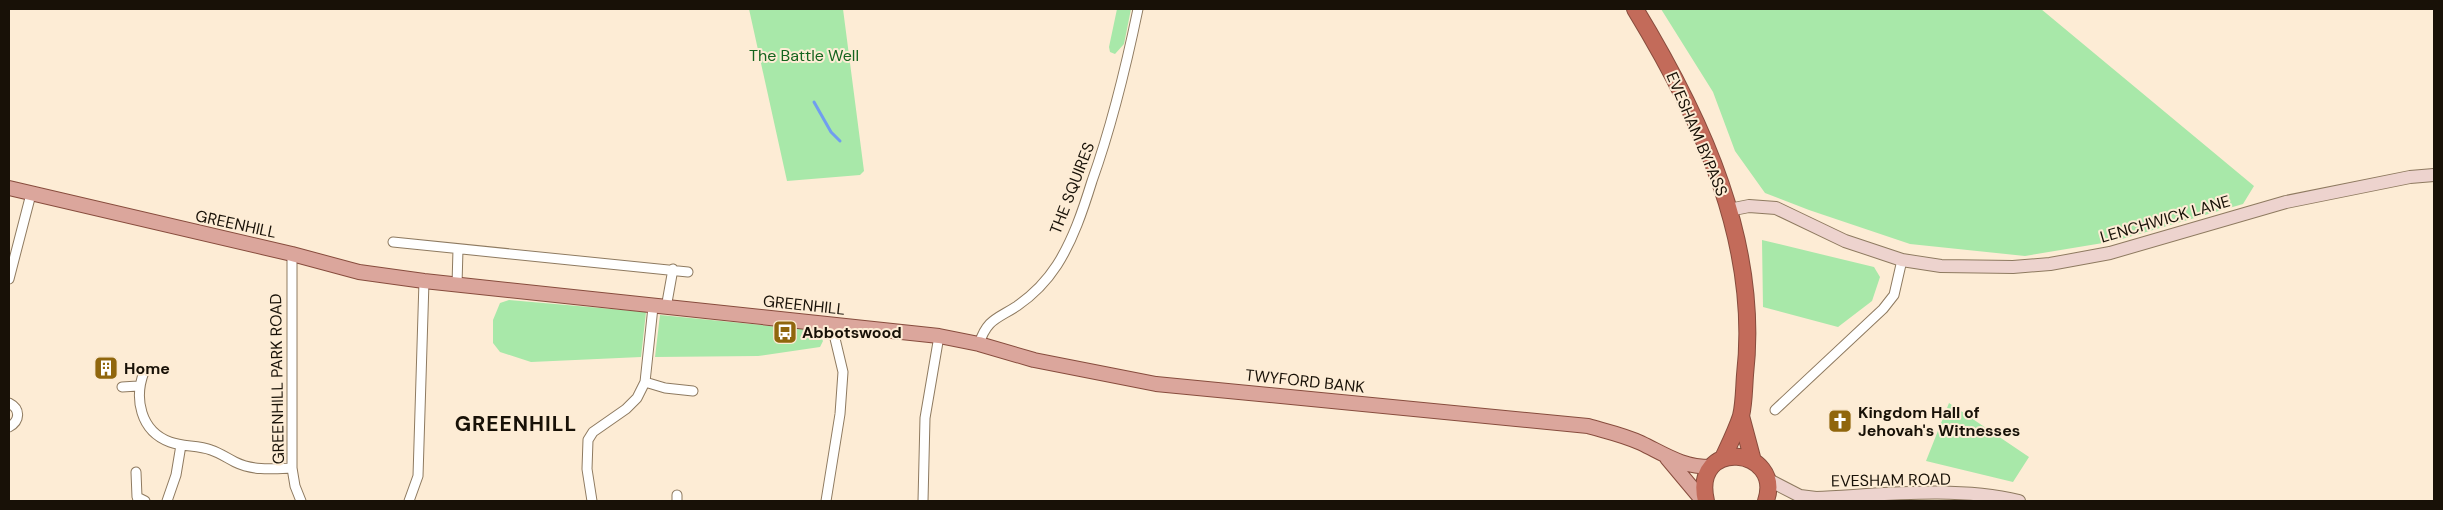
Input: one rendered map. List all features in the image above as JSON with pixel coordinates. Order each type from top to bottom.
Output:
[{"type":"highway","name":"EVESHAM BYPASS","points":[[1635,9],[1659,48],[1694,118],[1717,171],[1740,254],[1748,318],[1747,360],[1741,416],[1717,463],[1705,477],[1702,487],[1704,501]]},
{"type":"highway","name":"EVESHAM BYPASS","points":[[1741,416],[1753,461]]},
{"type":"highway","points":[[1717,463],[1742,457],[1753,461],[1761,468],[1767,479],[1766,501]]},
{"type":"main road","name":"GREENHILL","points":[[9,188],[292,254],[359,272],[457,285],[939,336]]},
{"type":"main road","name":"TWYFORD BANK","points":[[939,336],[979,344],[1034,360],[1156,384],[1588,426],[1640,443],[1666,458],[1690,465],[1717,463]]},
{"type":"main road","name":"TWYFORD BANK","points":[[1666,458],[1704,501]]},
{"type":"street","name":"THE SQUIRES","points":[[979,344],[985,327],[993,319],[1017,306],[1043,284],[1058,264],[1071,237],[1105,144],[1124,78],[1138,9]]},
{"type":"street","name":"LENCHWICK LANE","points":[[1729,210],[1749,206],[1776,208],[1845,241],[1902,260],[1941,266],[1976,267],[2050,264],[2110,253],[2286,202],[2410,177],[2434,175]]},
{"type":"street","points":[[9,279],[31,194]]},
{"type":"street","points":[[393,242],[688,272]]},
{"type":"street","points":[[457,285],[458,249]]},
{"type":"street","name":"GREENHILL PARK ROAD","points":[[292,254],[292,468],[295,486],[301,501]]},
{"type":"street","points":[[1775,410],[1883,309],[1894,295],[1902,260]]},
{"type":"street","points":[[592,501],[587,469],[588,440],[593,432],[626,409],[637,398],[645,382],[659,307],[673,269]]},
{"type":"street","points":[[409,501],[416,487],[419,468],[424,281]]},
{"type":"street","points":[[826,501],[840,414],[843,372],[832,326]]},
{"type":"street","points":[[923,501],[925,418],[939,336]]},
{"type":"street","points":[[144,372],[138,386],[142,416],[149,427],[169,442],[209,449],[248,467],[292,468]]},
{"type":"street","points":[[645,382],[665,388],[693,391]]},
{"type":"street","points":[[122,387],[138,386]]},
{"type":"street","points":[[9,403],[16,408],[18,416],[16,422],[9,427]]},
{"type":"street","points":[[167,501],[176,475],[181,445]]},
{"type":"street","points":[[136,472],[137,497],[145,501]]},
{"type":"street","name":"EVESHAM ROAD","points":[[1767,479],[1800,496],[1816,498],[1943,494],[1979,495],[2019,501]]},
{"type":"green space","name":"The Battle Well","points":[[749,9],[843,9],[864,171],[860,175],[787,181]]},
{"type":"green space","points":[[1117,9],[1131,9],[1124,44],[1115,54],[1110,52],[1109,47]]},
{"type":"green space","points":[[1661,9],[2041,9],[2254,186],[2243,204],[2115,241],[2025,256],[1910,244],[1765,193],[1735,151],[1713,92]]},
{"type":"green space","points":[[1762,240],[1874,267],[1880,277],[1872,301],[1838,327],[1763,307]]},
{"type":"green space","points":[[509,300],[646,312],[641,357],[531,362],[500,352],[493,343],[493,320],[500,303]]},
{"type":"green space","points":[[660,315],[811,330],[819,333],[823,341],[820,347],[758,356],[655,357]]},
{"type":"green space","points":[[1949,403],[2029,457],[2013,482],[1926,461]]},
{"type":"waterway","points":[[814,102],[831,132],[840,141]]},
{"type":"place","name":"Abbotswood","points":[[785,332]]},
{"type":"place","name":"Home","points":[[106,368]]},
{"type":"place","name":"Kingdom Hall of Jehovah's Witnesses","points":[[1840,421]]},
{"type":"district","name":"GREENHILL","points":[[516,424]]}]
